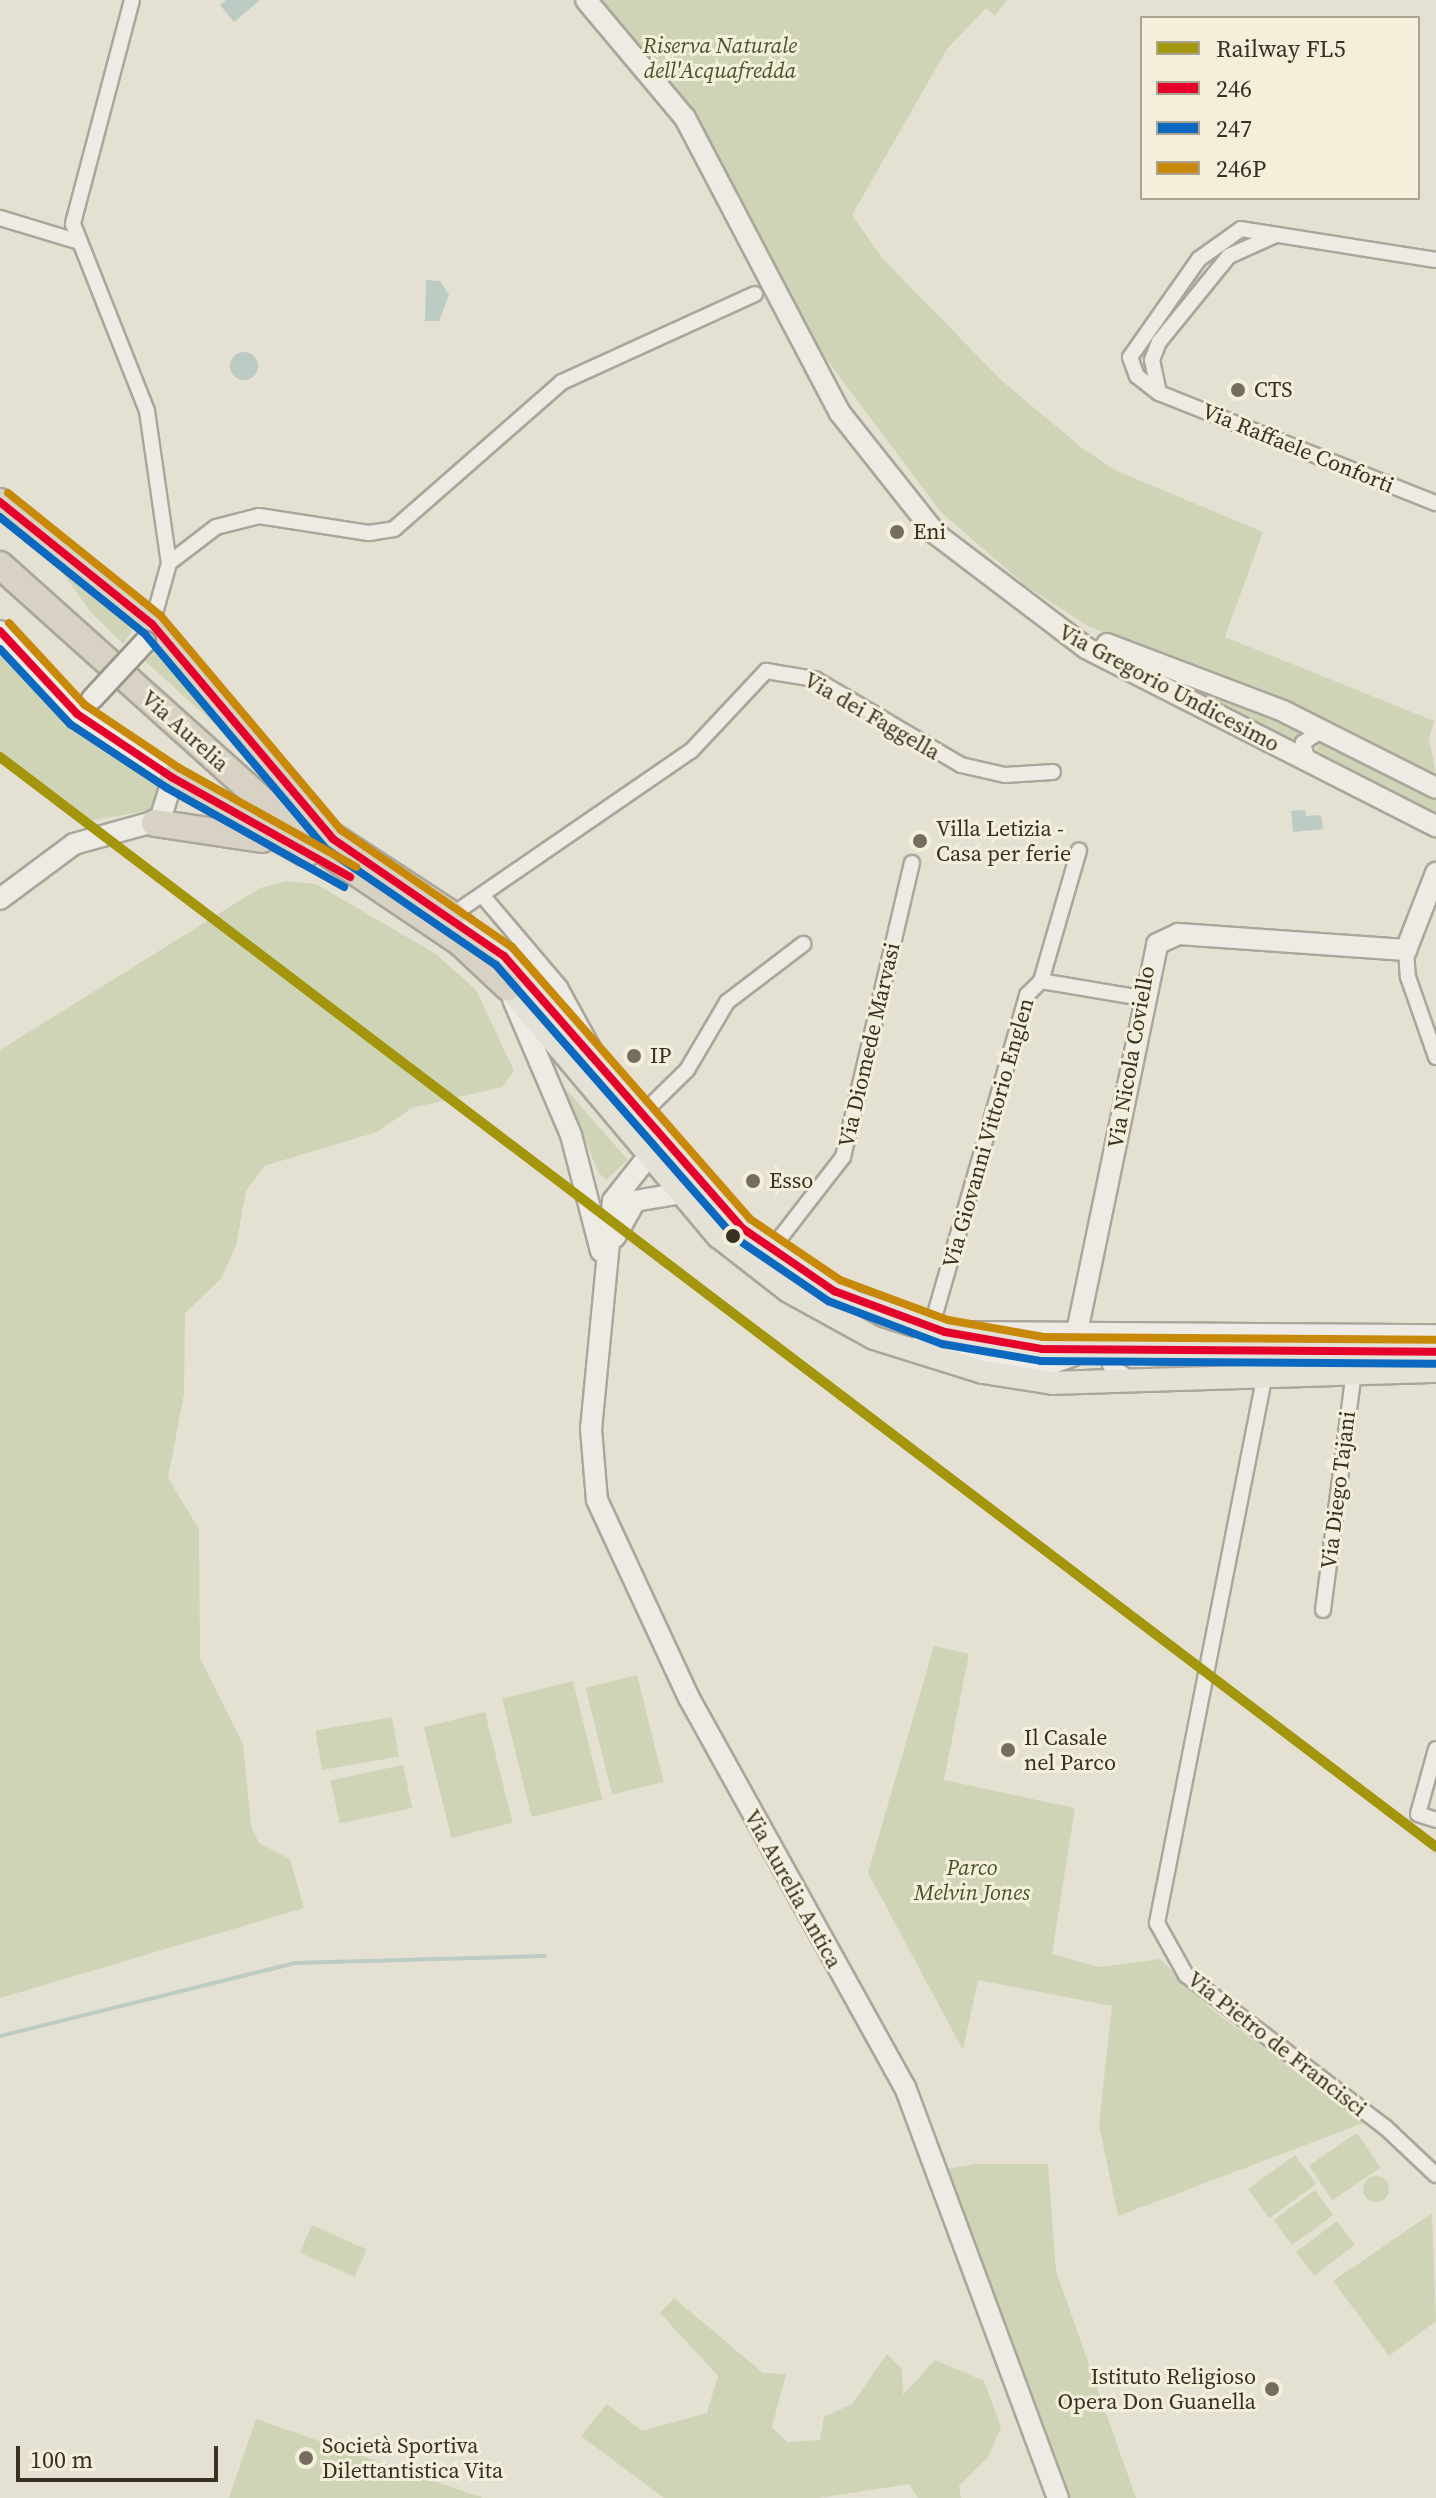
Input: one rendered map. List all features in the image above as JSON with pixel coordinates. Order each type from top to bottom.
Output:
[{"type":"highway","points":[[0,502],[66,550],[148,633],[333,839]]},
{"type":"highway","name":"Via Aurelia","points":[[0,543],[333,839],[452,915]]},
{"type":"highway","name":"Via Aurelia","points":[[0,565],[301,835],[380,893],[460,942],[508,987]]},
{"type":"highway","points":[[173,778],[380,893]]},
{"type":"highway","points":[[155,823],[233,831],[299,849]]},
{"type":"main road","name":"Via Aurelia","points":[[452,915],[504,956],[661,1140],[770,1251],[853,1302],[938,1330],[1075,1350],[1372,1349],[1436,1352]]},
{"type":"main road","name":"Via Aurelia","points":[[508,987],[676,1194],[773,1281],[896,1346],[1021,1379],[1134,1380],[1354,1370],[1436,1371]]},
{"type":"street","points":[[77,714],[148,633],[169,563],[147,411],[76,241],[74,205],[132,0]]},
{"type":"street","name":"Via Gregorio Undicesimo","points":[[586,0],[685,118],[814,362],[876,464],[936,534],[996,586],[1086,648],[1435,828]]},
{"type":"street","points":[[0,218],[76,241]]},
{"type":"street","name":"Via Raffaele Conforti","points":[[1436,260],[1293,234],[1241,229],[1199,259],[1131,352],[1137,376],[1159,393],[1436,503]]},
{"type":"street","name":"Via Raffaele Conforti","points":[[1159,393],[1152,366],[1156,347],[1222,263],[1255,239],[1293,234]]},
{"type":"street","points":[[169,563],[216,527],[250,516],[369,533],[394,529],[562,382],[755,294]]},
{"type":"street","name":"Via Gregorio Undicesimo","points":[[814,362],[928,507],[1015,585],[1125,653],[1323,729],[1436,788]]},
{"type":"street","name":"Via Aurelia","points":[[0,631],[77,714],[173,778]]},
{"type":"street","name":"Via dei Faggella","points":[[482,895],[691,751],[766,671],[815,679],[961,765],[1005,775],[1053,772]]},
{"type":"street","name":"Via Gregorio Undicesimo","points":[[1308,761],[1303,743],[1323,729]]},
{"type":"street","points":[[0,899],[74,844],[155,823],[168,812],[173,778]]},
{"type":"street","name":"Via Giovanni Vittorio Englen","points":[[938,1330],[1027,995],[1041,981],[1079,850]]},
{"type":"street","name":"Via Diomede Marvasi","points":[[770,1251],[843,1157],[912,863]]},
{"type":"street","points":[[1436,873],[1406,950],[1408,977],[1436,1057]]},
{"type":"street","points":[[452,915],[482,895]]},
{"type":"street","name":"Via Aurelia","points":[[482,895],[560,987],[601,1067]]},
{"type":"street","name":"Via Nicola Coviello","points":[[1081,1326],[1152,951],[1178,934],[1406,950]]},
{"type":"street","points":[[641,1115],[687,1070],[727,1002],[803,944]]},
{"type":"street","points":[[1041,981],[1142,998]]},
{"type":"street","points":[[508,987],[571,1135],[597,1182],[617,1190]]},
{"type":"street","points":[[571,1135],[604,1271]]},
{"type":"street","points":[[604,1271],[617,1190],[661,1140]]},
{"type":"street","points":[[604,1271],[631,1204],[656,1192],[676,1194]]},
{"type":"street","name":"Via Aurelia Antica","points":[[604,1271],[591,1438],[600,1513],[689,1698],[905,2087],[1058,2498]]},
{"type":"street","points":[[896,1346],[1047,1365],[1075,1350],[1081,1326]]},
{"type":"street","name":"Via Aurelia","points":[[938,1330],[1081,1326],[1133,1331],[1436,1332]]},
{"type":"street","points":[[1338,1330],[1372,1349]]},
{"type":"street","points":[[1133,1331],[1117,1336],[1107,1351],[1113,1369],[1134,1380]]},
{"type":"street","name":"Via Diego Tajani","points":[[1323,1610],[1354,1370]]},
{"type":"street","name":"Via Pietro de Francisci","points":[[1265,1374],[1157,1923],[1186,1975],[1385,2127],[1436,2175]]},
{"type":"street","points":[[1436,1749],[1418,1814],[1436,1820]]},
{"type":"green space","name":"Riserva Naturale dell'Acquafredda","points":[[597,0],[1007,0],[995,16],[986,8],[947,49],[852,215],[882,258],[1003,382],[1082,448],[1115,470],[1263,532],[1225,637],[1434,721],[1429,738],[1436,774],[1279,700],[1088,626],[1026,586],[941,512],[815,344],[663,73]]},
{"type":"green space","points":[[52,559],[135,626],[123,644],[91,612]]},
{"type":"green space","points":[[157,650],[250,756],[145,661]]},
{"type":"green space","points":[[0,654],[68,727],[158,782],[157,809],[89,821],[61,809],[0,759]]},
{"type":"green space","points":[[1126,661],[1304,728],[1295,746]]},
{"type":"green space","points":[[1320,738],[1436,794],[1436,818],[1314,754]]},
{"type":"green space","points":[[286,881],[316,884],[436,954],[476,990],[514,1071],[502,1087],[412,1108],[377,1132],[264,1166],[246,1191],[236,1246],[221,1279],[185,1313],[184,1394],[168,1478],[199,1529],[200,1658],[243,1744],[251,1826],[259,1843],[290,1859],[304,1908],[0,1998],[0,1050],[260,888]]},
{"type":"green space","points":[[564,1087],[628,1160],[606,1180],[598,1172]]},
{"type":"green space","name":"Parco Melvin Jones","points":[[934,1646],[969,1654],[944,1780],[1075,1808],[1052,1954],[1099,1967],[1160,1959],[1212,2010],[1366,2122],[1118,2216],[1099,2125],[1112,2006],[978,1980],[963,2050],[868,1873]]},
{"type":"green space","points":[[637,1675],[664,1782],[612,1795],[586,1688]]},
{"type":"green space","points":[[573,1681],[603,1799],[532,1817],[502,1699]]},
{"type":"green space","points":[[485,1712],[513,1823],[451,1838],[424,1727]]},
{"type":"green space","points":[[392,1717],[399,1756],[322,1770],[315,1731]]},
{"type":"green space","points":[[403,1765],[412,1808],[340,1823],[331,1780]]},
{"type":"green space","points":[[1357,2133],[1380,2168],[1332,2200],[1309,2165]]},
{"type":"green space","points":[[1295,2155],[1316,2184],[1269,2218],[1248,2189]]},
{"type":"green space","points":[[974,2164],[1048,2164],[1056,2271],[1136,2498],[1069,2498],[947,2169]]},
{"type":"green space","points":[[1376,2176],[1385,2180],[1389,2189],[1385,2198],[1376,2202],[1367,2198],[1363,2189],[1367,2180]]},
{"type":"green space","points":[[1315,2190],[1333,2215],[1292,2245],[1274,2220]]},
{"type":"green space","points":[[1432,2213],[1436,2321],[1389,2356],[1333,2281]]},
{"type":"green space","points":[[1337,2221],[1355,2245],[1314,2276],[1296,2252]]},
{"type":"green space","points":[[312,2225],[367,2249],[355,2277],[300,2252]]},
{"type":"green space","points":[[674,2298],[763,2373],[786,2374],[772,2427],[787,2442],[820,2440],[824,2417],[852,2404],[887,2354],[902,2369],[903,2395],[935,2360],[984,2381],[1001,2427],[988,2457],[959,2486],[961,2498],[918,2498],[909,2484],[819,2498],[664,2498],[581,2436],[607,2404],[642,2431],[707,2413],[718,2376],[660,2313]]},
{"type":"green space","name":"Società Sportiva Dilettantistica Vita","points":[[256,2419],[483,2498],[229,2498]]},
{"type":"shaded area","points":[[226,0],[260,0],[234,22],[220,5]]},
{"type":"shaded area","points":[[426,280],[440,281],[449,295],[439,321],[425,321]]},
{"type":"shaded area","points":[[244,352],[254,356],[258,366],[254,376],[244,380],[234,376],[230,366],[234,356]]},
{"type":"shaded area","points":[[1305,810],[1306,816],[1321,815],[1323,829],[1293,832],[1291,811]]},
{"type":"waterway","points":[[0,2036],[294,1963],[545,1956]]},
{"type":"rail line","name":"FL5","points":[[0,757],[1436,1847]]},
{"type":"transit line","name":"246P","points":[[8,493],[160,615],[341,830],[512,947],[750,1219],[840,1280],[948,1320],[1043,1337],[1436,1340]]},
{"type":"transit line","name":"246","points":[[0,502],[152,624],[333,839],[504,956],[742,1228],[834,1291],[945,1332],[1042,1349],[1436,1352]]},
{"type":"transit line","name":"247","points":[[0,517],[144,633],[325,848],[496,965],[734,1237],[828,1301],[942,1344],[1041,1361],[1436,1364]]},
{"type":"transit line","name":"246P","points":[[9,623],[85,705],[179,768],[356,867]]},
{"type":"transit line","name":"246","points":[[0,631],[77,714],[173,778],[350,877]]},
{"type":"transit line","name":"247","points":[[0,649],[70,724],[167,788],[344,887]]},
{"type":"place","name":"CTS","points":[[1238,390]]},
{"type":"place","name":"Eni","points":[[897,532]]},
{"type":"place","name":"Villa Letizia - Casa per ferie","points":[[920,841]]},
{"type":"place","name":"IP","points":[[634,1056]]},
{"type":"place","name":"Esso","points":[[753,1181]]},
{"type":"place","name":"Il Casale nel Parco","points":[[1008,1750]]},
{"type":"place","name":"Istituto Religioso Opera Don Guanella","points":[[1272,2389]]},
{"type":"place","name":"Società Sportiva Dilettantistica Vita","points":[[306,2458]]}]
